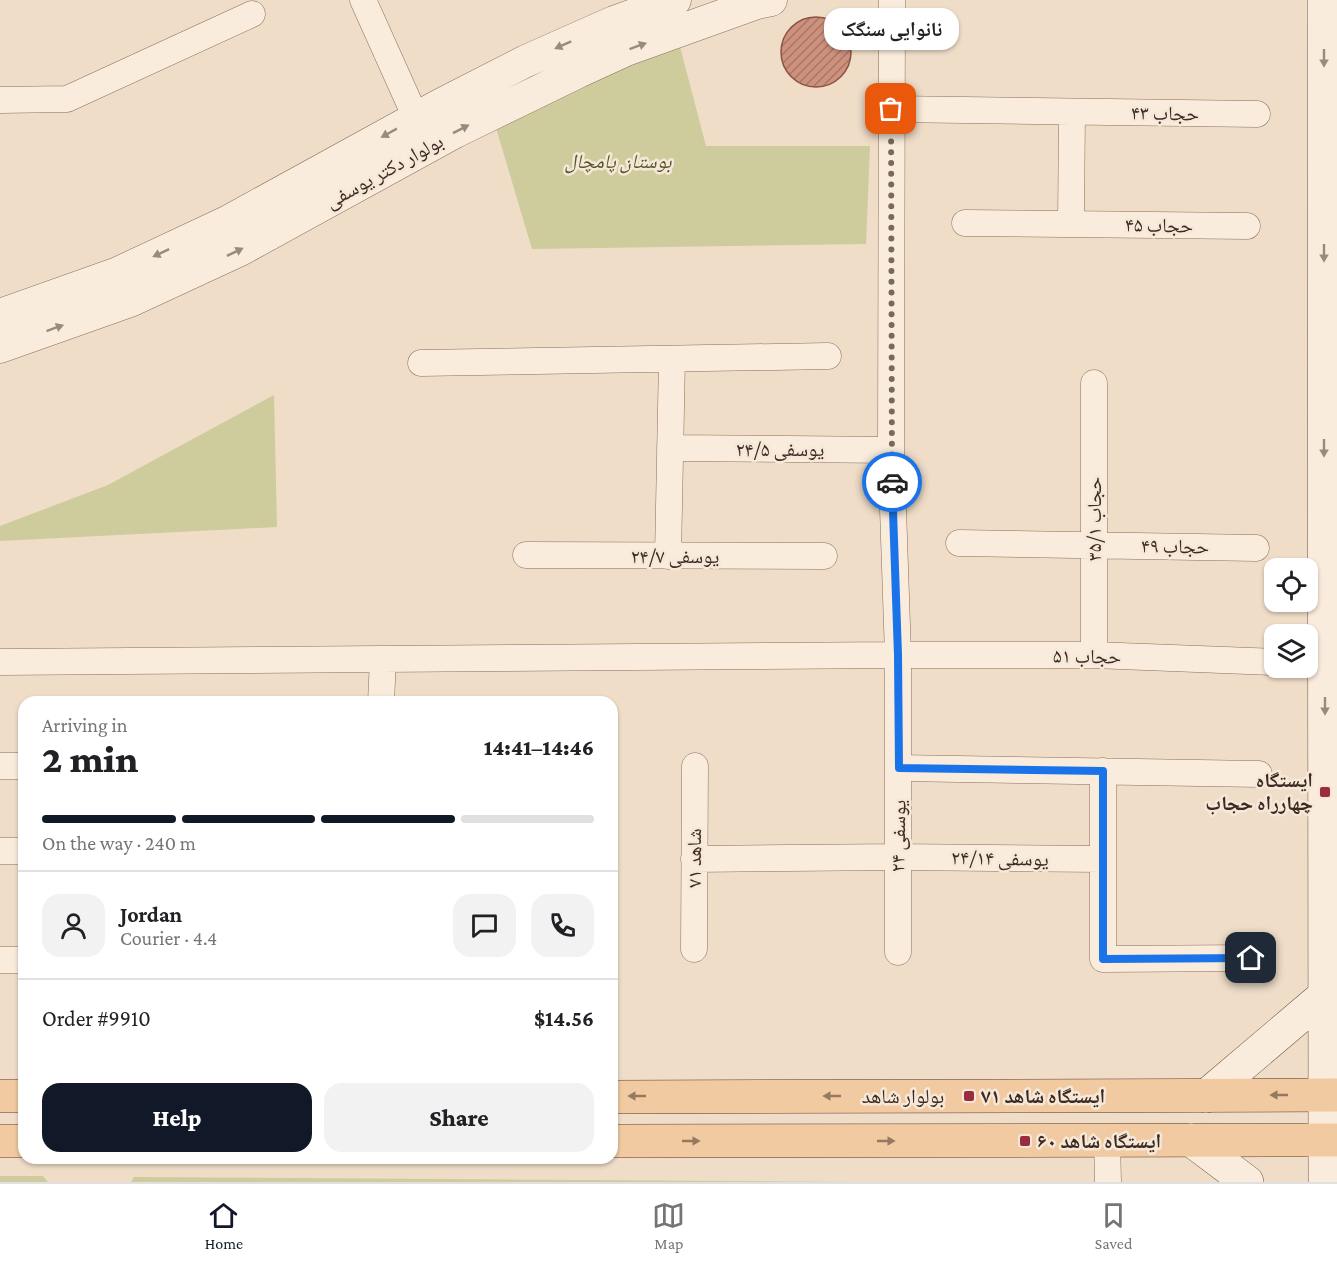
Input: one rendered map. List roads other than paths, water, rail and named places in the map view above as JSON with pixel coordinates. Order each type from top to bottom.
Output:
[{"type":"main road","points":[[1316,624],[1324,0]]},
{"type":"main road","points":[[1316,678],[1325,995],[1331,1095],[1331,1140],[1325,1182]]},
{"type":"main road","points":[[1206,1096],[1325,995]]},
{"type":"main road","name":"بولوار شاهد","points":[[618,1096],[1331,1095]]},
{"type":"main road","points":[[0,1096],[18,1096]]},
{"type":"main road","points":[[1191,1140],[1247,1182]]},
{"type":"main road","points":[[618,1141],[1331,1140]]},
{"type":"main road","points":[[0,1141],[18,1141]]},
{"type":"street","points":[[363,0],[416,118]]},
{"type":"street","name":"بولوار دکتر یوسفی","points":[[0,315],[118,273],[227,222],[416,118],[536,57],[614,22],[675,0]]},
{"type":"street","name":"بولوار دکتر یوسفی","points":[[0,347],[130,301],[240,250],[455,132],[606,59],[669,34],[771,0]]},
{"type":"street","name":"یوسفی ۲۴","points":[[892,0],[891,450],[898,655],[898,952]]},
{"type":"street","points":[[0,100],[68,99],[252,14]]},
{"type":"street","name":"حجاب ۴۳","points":[[891,109],[1257,114]]},
{"type":"street","points":[[1071,224],[1072,112]]},
{"type":"street","name":"حجاب ۴۵","points":[[965,223],[1247,226]]},
{"type":"street","points":[[421,363],[828,356]]},
{"type":"street","points":[[668,556],[672,359]]},
{"type":"street","name":"حجاب ۳۵/۱","points":[[1094,383],[1094,655]]},
{"type":"street","name":"یوسفی ۲۴/۵","points":[[670,448],[891,450]]},
{"type":"street","name":"حجاب ۴۹","points":[[959,543],[1256,548]]},
{"type":"street","name":"یوسفی ۲۴/۷","points":[[526,555],[824,556]]},
{"type":"street","name":"حجاب ۵۱","points":[[0,662],[898,655],[1094,655],[1264,662]]},
{"type":"street","points":[[381,696],[383,659]]},
{"type":"street","points":[[0,766],[18,766]]},
{"type":"street","name":"شاهد ۷۱","points":[[694,949],[695,766]]},
{"type":"street","points":[[899,768],[1259,774]]},
{"type":"street","points":[[1103,771],[1103,959],[1251,958]]},
{"type":"street","points":[[0,851],[18,851]]},
{"type":"street","name":"یوسفی ۲۴/۱۴","points":[[694,859],[897,857],[1102,859]]},
{"type":"street","points":[[0,960],[18,960]]},
{"type":"street","points":[[1107,1140],[1108,1182]]},
{"type":"place","name":"نانوایی سنگک","points":[[891,109]]},
{"type":"place","name":"ایستگاه چهارراه حجاب","points":[[1325,792]]},
{"type":"place","name":"ایستگاه شاهد ۷۱","points":[[969,1096]]},
{"type":"place","name":"ایستگاه شاهد ۶۰","points":[[1025,1141]]},
{"type":"park label","name":"بوستان پامچال","points":[[618,161]]}]
